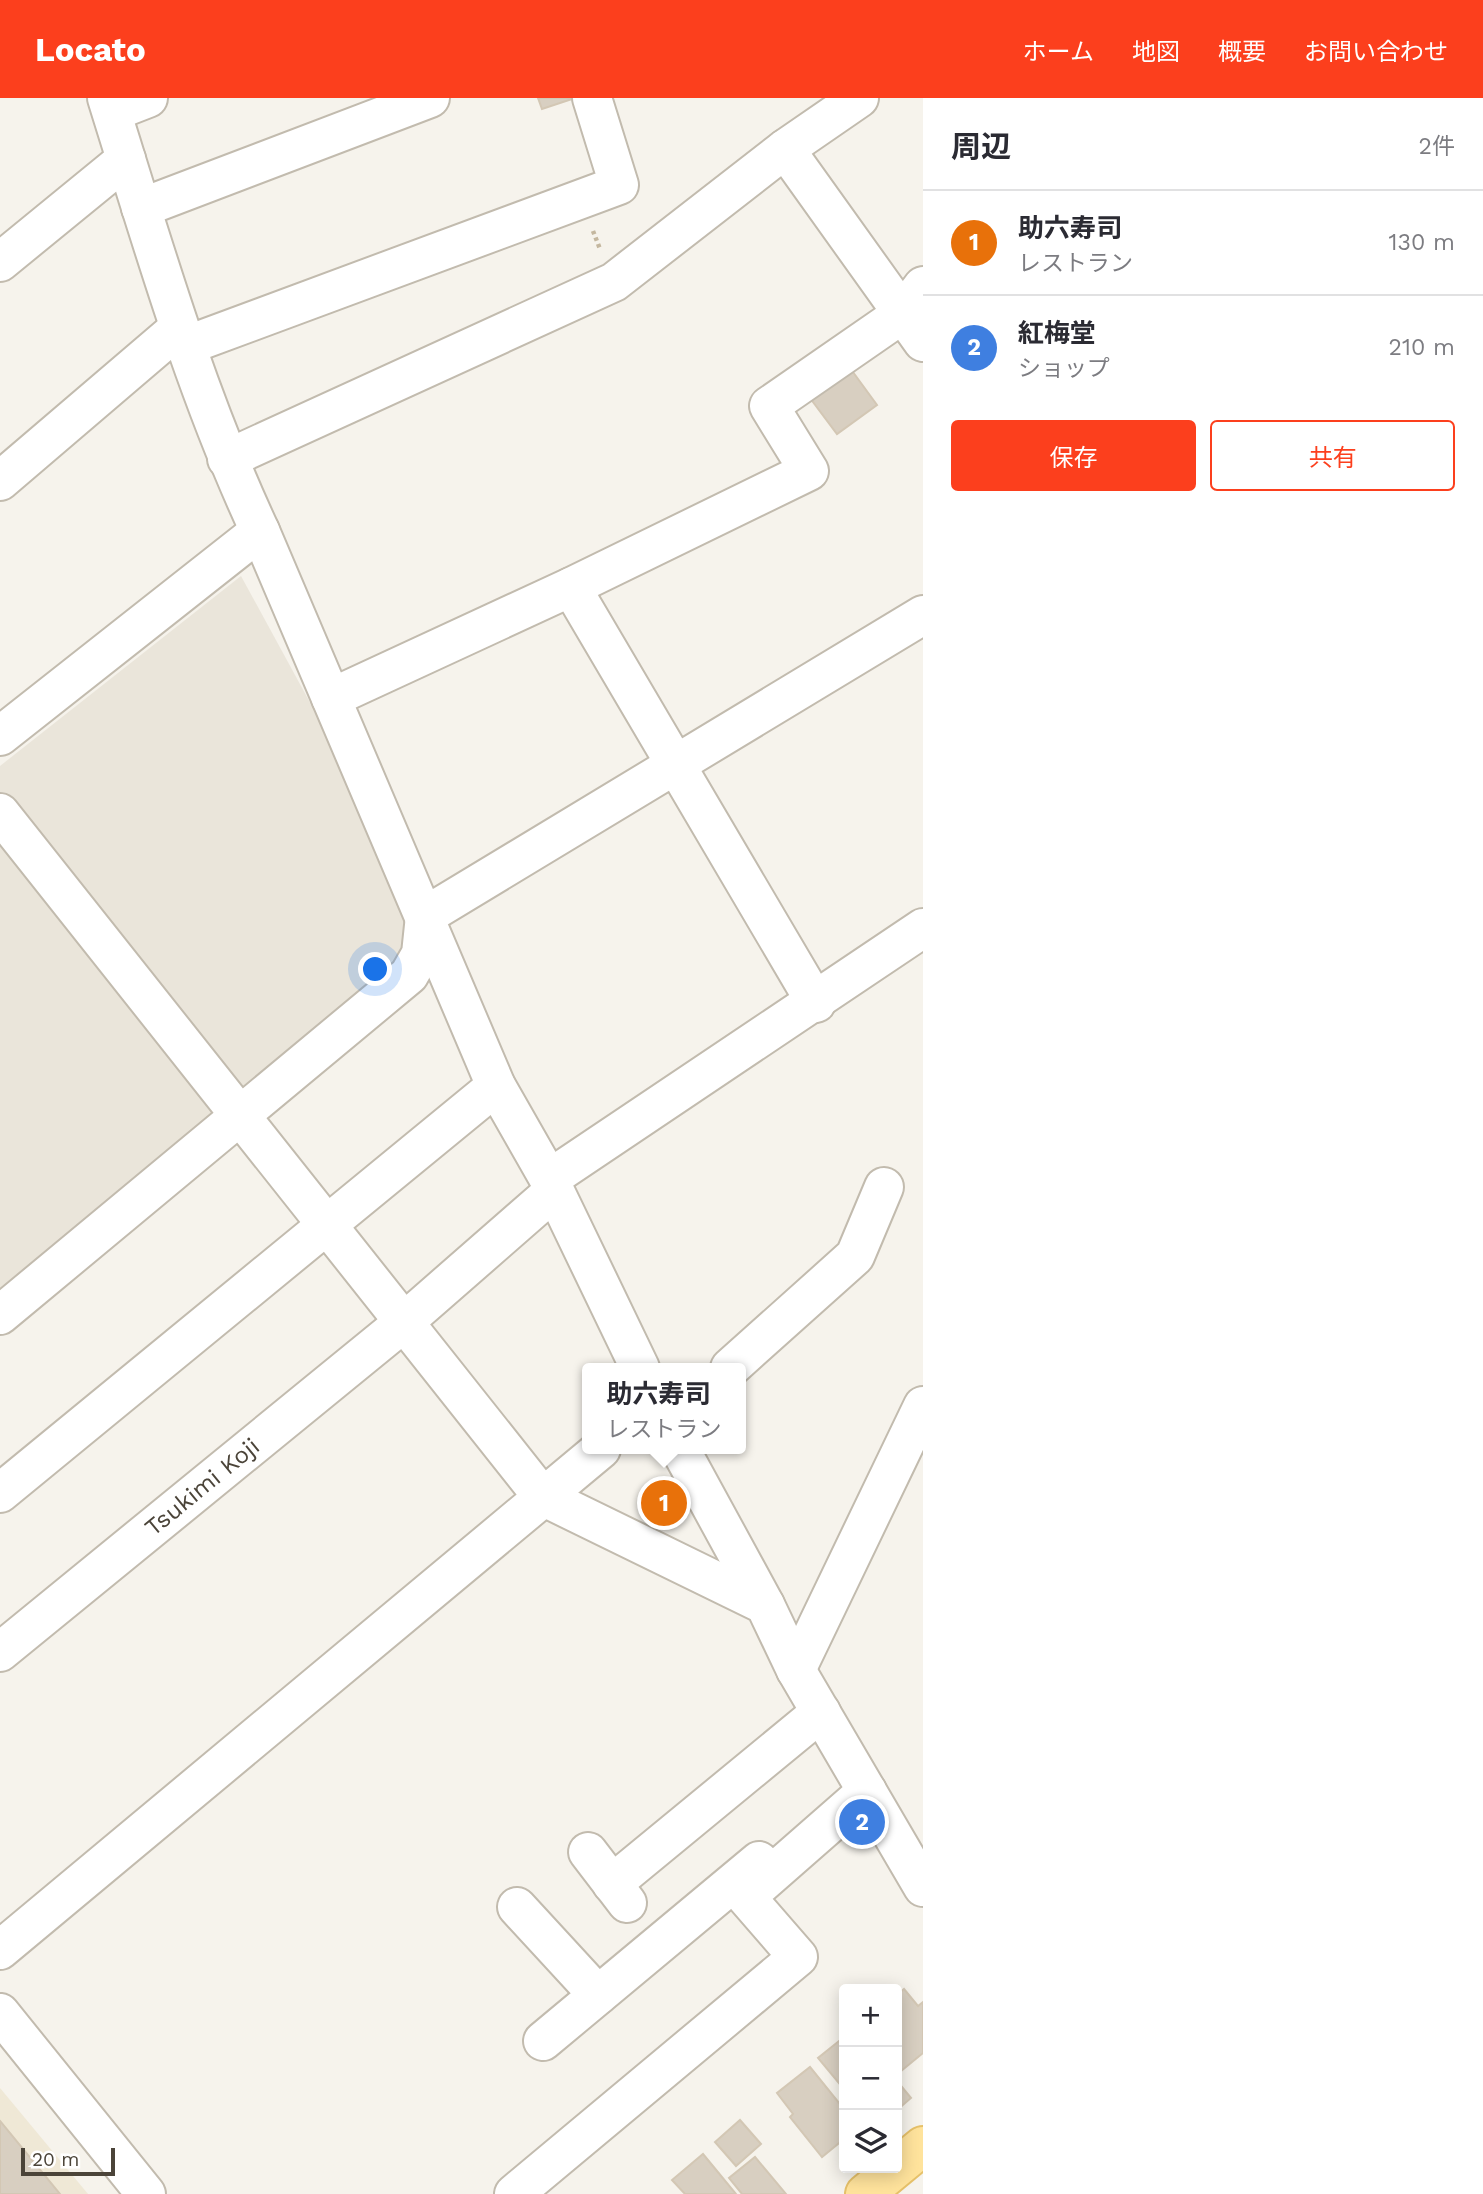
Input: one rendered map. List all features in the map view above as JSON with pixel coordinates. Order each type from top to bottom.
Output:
[{"type":"main road","points":[[865,2194],[923,2146]]},
{"type":"street","points":[[148,98],[109,105],[182,337],[227,460],[260,531],[496,1086],[552,1185],[638,1363]]},
{"type":"street","points":[[141,208],[430,98]]},
{"type":"street","points":[[0,481],[182,337],[619,185],[592,98]]},
{"type":"street","points":[[227,460],[614,282],[785,149],[859,98]]},
{"type":"street","points":[[331,698],[571,587],[809,471],[769,406],[916,314],[785,149]]},
{"type":"street","points":[[0,262],[126,159]]},
{"type":"street","points":[[0,736],[260,531]]},
{"type":"street","points":[[571,587],[816,1003]]},
{"type":"street","points":[[425,916],[923,615]]},
{"type":"street","points":[[0,813],[542,1496],[765,1605]]},
{"type":"street","points":[[0,1315],[409,975],[421,954],[425,916]]},
{"type":"street","name":"Tsukimi Koji","points":[[0,1652],[403,1323],[552,1185],[923,928]]},
{"type":"street","points":[[0,1493],[496,1086]]},
{"type":"street","points":[[736,1363],[855,1256],[884,1187]]},
{"type":"street","points":[[796,1670],[923,1406]]},
{"type":"street","points":[[0,1950],[595,1454]]},
{"type":"street","points":[[683,1454],[765,1605],[796,1670],[921,1878]]},
{"type":"street","points":[[588,1852],[620,1894],[821,1712]]},
{"type":"street","points":[[543,2041],[863,1784]]},
{"type":"street","points":[[514,2194],[798,1957],[746,1896],[863,1784]]},
{"type":"street","points":[[517,1907],[598,1995]]},
{"type":"street","points":[[0,2013],[146,2194]]},
{"type":"path","points":[[580,200],[614,282]]},
{"type":"shaded area","points":[[241,576],[313,708],[408,900],[403,959],[0,1289],[0,766]]},
{"type":"shaded area","points":[[0,2088],[88,2194],[0,2194]]},
{"type":"building","points":[[538,98],[575,98],[542,109]]},
{"type":"building","points":[[850,368],[877,405],[837,434],[810,398]]},
{"type":"building","points":[[904,1989],[918,2006],[923,2002],[923,2053],[902,2070],[902,2047]]},
{"type":"building","points":[[839,2041],[839,2083],[818,2058]]},
{"type":"building","points":[[810,2067],[839,2103],[839,2143],[822,2157],[790,2117],[793,2114],[777,2093]]},
{"type":"building","points":[[902,2087],[911,2098],[902,2106]]},
{"type":"building","points":[[740,2120],[761,2144],[736,2166],[715,2142]]},
{"type":"building","points":[[0,2121],[60,2194],[0,2194]]},
{"type":"building","points":[[703,2154],[736,2194],[685,2194],[672,2180]]},
{"type":"building","points":[[755,2157],[786,2194],[742,2194],[729,2178]]},
{"type":"place","name":"助六寿司","points":[[664,1503]]},
{"type":"place","name":"紅梅堂","points":[[862,1822]]}]
